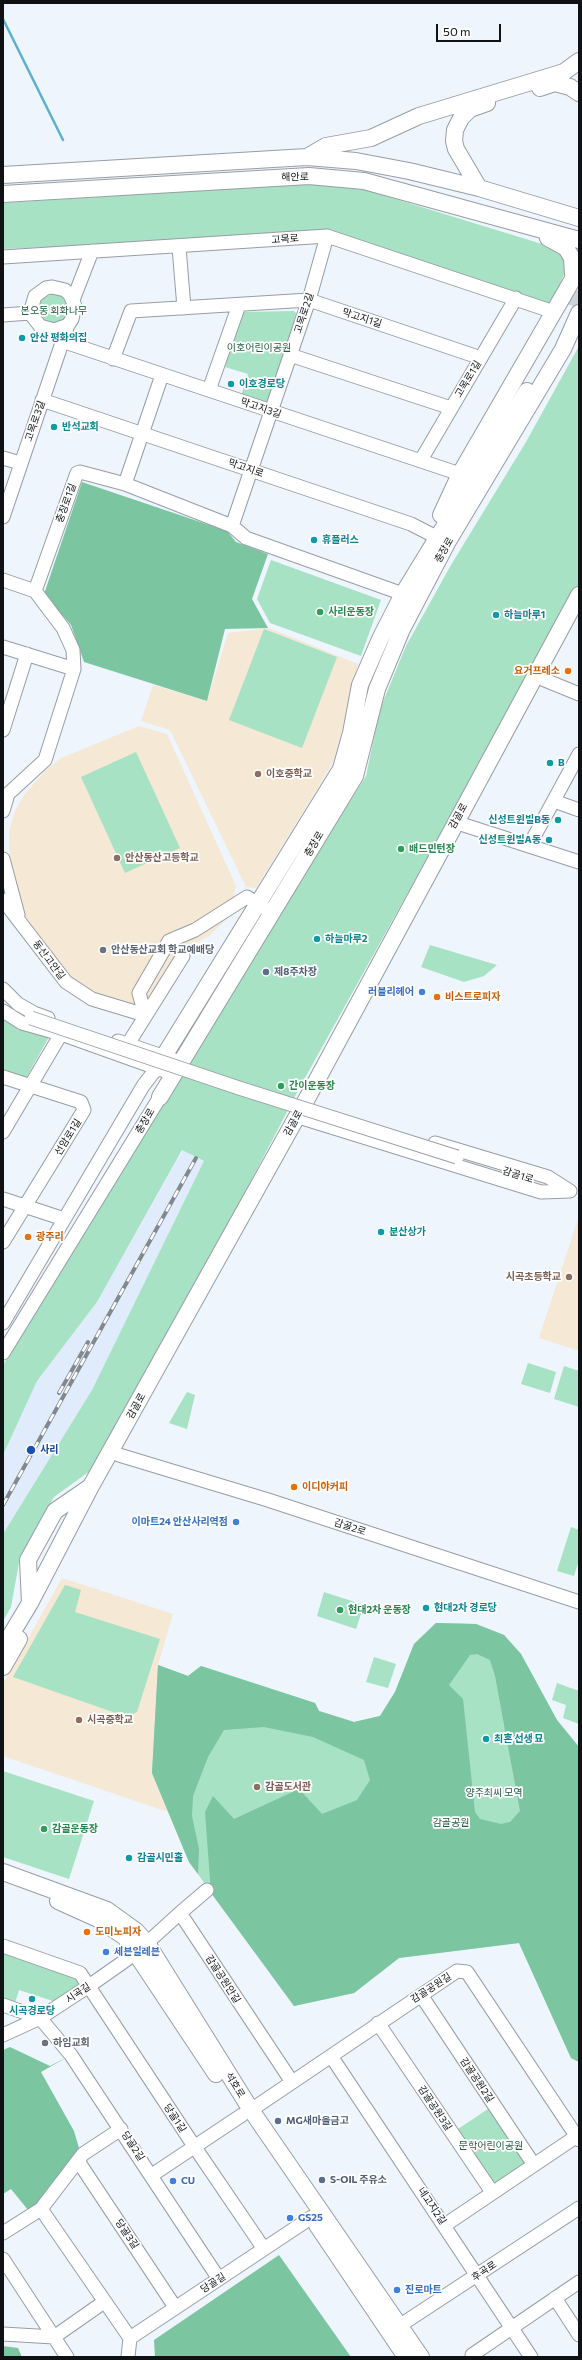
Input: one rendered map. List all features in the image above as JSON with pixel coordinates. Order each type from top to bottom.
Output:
[{"type":"main road","points":[[306,157],[326,146],[371,138],[420,116],[564,72],[579,61]]},
{"type":"main road","points":[[479,188],[456,150],[454,141],[455,130],[461,118],[470,109],[554,83],[570,87],[579,93]]},
{"type":"main road","name":"해안로","points":[[3,175],[306,157],[356,161],[479,188],[579,218]]},
{"type":"main road","name":"해안로","points":[[3,194],[309,176],[364,181],[431,198],[579,240]]},
{"type":"main road","points":[[530,227],[566,248],[572,258],[574,277]]},
{"type":"main road","points":[[579,260],[574,277],[460,474],[440,516],[443,540],[467,531],[579,341]]},
{"type":"main road","name":"충장로","points":[[160,1062],[340,769],[351,733],[360,685],[403,594],[443,540],[535,398],[563,349],[576,309]]},
{"type":"main road","name":"충장로","points":[[160,1097],[355,776],[378,689],[402,629],[443,540]]},
{"type":"main road","name":"감골로","points":[[3,1648],[30,1603],[91,1486],[464,825],[539,678],[579,595]]},
{"type":"main road","name":"감골로","points":[[3,1667],[539,678],[579,615]]},
{"type":"main road","points":[[30,1603],[28,1560],[55,1511],[91,1486]]},
{"type":"main road","name":"석호로","points":[[3,1872],[107,1910],[136,1931],[141,1948],[312,2217],[395,2329],[421,2357]]},
{"type":"main road","name":"석호로","points":[[3,1884],[57,1901],[98,1919],[141,1948]]},
{"type":"main road","name":"석호로","points":[[246,2112],[395,2329],[406,2357]]},
{"type":"street","name":"고목로","points":[[3,257],[179,247],[327,236],[516,298],[554,312]]},
{"type":"street","name":"고목로2길","points":[[232,526],[309,300],[327,236]]},
{"type":"street","points":[[179,247],[184,308]]},
{"type":"street","points":[[30,313],[40,326],[47,330],[62,329],[68,325],[74,313],[73,300],[92,251]]},
{"type":"street","points":[[30,313],[36,296],[46,288],[52,287],[65,290],[73,300]]},
{"type":"street","name":"고목로1길","points":[[421,460],[516,298]]},
{"type":"street","name":"막고지1길","points":[[113,359],[131,311],[309,300],[481,358]]},
{"type":"street","points":[[209,390],[239,305]]},
{"type":"street","points":[[3,315],[30,313]]},
{"type":"street","name":"고목로3길","points":[[3,517],[20,463],[68,325]]},
{"type":"street","name":"막고지3길","points":[[62,341],[460,474]]},
{"type":"street","points":[[290,355],[451,408]]},
{"type":"street","points":[[126,484],[162,375]]},
{"type":"street","name":"막고지로","points":[[42,400],[411,524],[443,540]]},
{"type":"street","points":[[3,458],[20,463]]},
{"type":"street","name":"충장로1길","points":[[34,591],[77,473],[80,472],[126,484],[232,526],[246,538],[403,594]]},
{"type":"street","points":[[3,580],[34,591],[63,628],[73,650],[74,669],[45,760],[6,793],[3,810]]},
{"type":"street","points":[[3,647],[74,669]]},
{"type":"street","points":[[3,730],[27,654]]},
{"type":"street","points":[[539,678],[579,694]]},
{"type":"street","points":[[529,846],[579,755]]},
{"type":"street","points":[[554,801],[579,810]]},
{"type":"street","points":[[464,825],[579,862]]},
{"type":"street","points":[[3,859],[19,921]]},
{"type":"street","points":[[145,1015],[139,993],[169,941],[195,930],[247,897],[273,913]]},
{"type":"street","name":"동산고안길","points":[[3,900],[66,982],[92,999],[145,1015]]},
{"type":"street","points":[[128,1044],[183,956]]},
{"type":"street","points":[[3,989],[18,1004],[34,1013],[128,1044],[160,1062]]},
{"type":"street","name":"감골1로","points":[[3,1001],[14,1010],[31,1018],[239,1088],[575,1193]]},
{"type":"street","points":[[3,1011],[22,1023],[177,1068]]},
{"type":"street","points":[[3,1132],[32,1086],[61,1034]]},
{"type":"street","name":"충장로","points":[[3,1323],[139,1093],[160,1062]]},
{"type":"street","name":"선암로1길","points":[[3,1076],[81,1102],[84,1110],[3,1242]]},
{"type":"street","name":"충장로","points":[[3,1353],[160,1097]]},
{"type":"street","points":[[303,1111],[541,1192],[575,1193]]},
{"type":"street","points":[[3,1199],[64,1219]]},
{"type":"street","name":"감골2로","points":[[119,1455],[268,1500],[579,1602]]},
{"type":"street","points":[[141,1948],[207,1890]]},
{"type":"street","name":"감골공원안길","points":[[180,1913],[292,2082]]},
{"type":"street","name":"당골1길","points":[[3,1946],[80,1972],[194,2146],[264,2249]]},
{"type":"street","name":"시곡길","points":[[3,2035],[40,2018],[89,1986],[141,1948]]},
{"type":"street","name":"감골공원길","points":[[152,2176],[194,2146],[457,1971],[467,1972],[578,2138]]},
{"type":"street","name":"감골공원2길","points":[[421,1995],[534,2165]]},
{"type":"street","points":[[3,2005],[40,2018]]},
{"type":"street","name":"당골2길","points":[[40,2018],[71,2055],[122,2129],[219,2279]]},
{"type":"street","name":"감골공원3길","points":[[378,2023],[492,2192]]},
{"type":"street","name":"네고지2길","points":[[330,2056],[445,2225],[531,2357]]},
{"type":"street","points":[[3,2233],[42,2209],[83,2154],[122,2129]]},
{"type":"street","points":[[445,2225],[492,2192],[578,2138]]},
{"type":"street","name":"당골3길","points":[[78,2161],[175,2307]]},
{"type":"street","name":"후곡로","points":[[395,2329],[579,2208]]},
{"type":"street","points":[[42,2209],[130,2338],[128,2357]]},
{"type":"street","name":"당골길","points":[[130,2338],[312,2217]]},
{"type":"street","points":[[3,2259],[67,2357]]},
{"type":"street","points":[[474,2357],[472,2355],[579,2282]]},
{"type":"street","points":[[555,2298],[579,2335]]},
{"type":"street","points":[[3,2334],[54,2337],[104,2302]]},
{"type":"shaded area","name":"이호중학교","points":[[269,628],[358,664],[335,758],[256,888],[246,887],[170,730],[141,721],[153,685],[207,701],[228,633]]},
{"type":"shaded area","name":"안산동산고등학교","points":[[139,726],[167,734],[236,886],[230,916],[209,936],[178,953],[140,1011],[95,996],[70,981],[23,915],[10,886],[9,831],[14,813],[24,795],[44,772],[61,758]]},
{"type":"shaded area","points":[[183,1150],[204,1162],[92,1390],[3,1534],[3,1455],[37,1381],[97,1302]]},
{"type":"shaded area","name":"시곡초등학교","points":[[579,1216],[579,1351],[539,1338]]},
{"type":"shaded area","name":"시곡중학교","points":[[62,1578],[173,1614],[158,1665],[152,1773],[168,1812],[3,1756],[3,1683]]},
{"type":"green space","points":[[306,184],[366,190],[555,248],[563,257],[565,272],[550,307],[329,236],[3,249],[3,203]]},
{"type":"green space","name":"본오동 회화나무","points":[[51,294],[62,295],[70,303],[70,318],[52,328],[38,317],[37,311],[41,300]]},
{"type":"green space","name":"이호어린이공원","points":[[294,311],[298,315],[269,400],[264,403],[241,396],[248,374],[225,367],[243,312]]},
{"type":"green space","points":[[579,346],[579,584],[300,1087],[211,1257],[97,1459],[90,1471],[54,1497],[20,1557],[11,1607],[3,1621],[3,1534],[92,1390],[204,1161],[182,1150],[97,1302],[37,1381],[3,1455],[3,1365],[163,1099],[366,776],[380,709],[406,646],[451,565],[526,442]]},
{"type":"green space","points":[[82,482],[227,531],[236,542],[268,554],[252,599],[268,628],[225,629],[207,701],[84,662],[71,625],[44,594]]},
{"type":"green space","name":"사리운동장","points":[[271,560],[381,600],[361,656],[270,623],[257,599]]},
{"type":"green space","points":[[264,629],[337,657],[302,748],[229,720]]},
{"type":"green space","points":[[136,752],[180,848],[125,873],[81,777]]},
{"type":"green space","points":[[430,945],[497,965],[484,976],[464,982],[421,967]]},
{"type":"green space","points":[[3,1013],[49,1037],[26,1078],[3,1072]]},
{"type":"green space","points":[[528,1363],[556,1372],[550,1393],[521,1384]]},
{"type":"green space","points":[[564,1366],[579,1371],[579,1407],[554,1399]]},
{"type":"green space","points":[[187,1392],[195,1395],[187,1429],[169,1423]]},
{"type":"green space","points":[[571,1527],[579,1530],[579,1560],[574,1576],[557,1571]]},
{"type":"green space","points":[[65,1585],[81,1590],[75,1612],[160,1639],[137,1712],[127,1717],[13,1677]]},
{"type":"green space","name":"현대2차 운동장","points":[[324,1592],[364,1605],[356,1629],[317,1616]]},
{"type":"green space","name":"감골공원","points":[[436,1623],[476,1624],[504,1635],[521,1654],[557,1720],[579,1747],[579,2062],[571,2058],[519,1943],[399,1958],[354,1993],[294,2006],[189,1862],[152,1773],[158,1665],[188,1676],[201,1666],[315,1703],[319,1711],[354,1722],[380,1716],[395,1692],[414,1644]]},
{"type":"green space","name":"감골공원","points":[[436,1623],[476,1624],[504,1635],[521,1654],[557,1720],[579,1747],[579,2062],[571,2058],[519,1943],[399,1958],[354,1993],[294,2006],[211,1893],[205,1812],[213,1796],[234,1819],[299,1789],[322,1814],[357,1800],[370,1780],[364,1760],[313,1737],[264,1727],[224,1730],[208,1757],[193,1796],[192,1816],[199,1849],[198,1874],[189,1862],[152,1773],[158,1665],[188,1676],[201,1666],[315,1703],[319,1711],[354,1722],[380,1716],[395,1692],[414,1644]],"holes":[[[477,1654],[490,1660],[495,1676],[520,1811],[510,1822],[501,1824],[480,1819],[475,1812],[463,1699],[449,1685],[470,1655]]]},
{"type":"green space","points":[[374,1657],[396,1664],[388,1688],[366,1682]]},
{"type":"green space","points":[[557,1683],[579,1691],[579,1724],[563,1718],[566,1705],[552,1700]]},
{"type":"green space","name":"감골운동장","points":[[3,1771],[94,1801],[69,1879],[3,1857]]},
{"type":"green space","points":[[3,1952],[73,1975],[80,1987],[56,2002],[19,1990],[15,2003],[3,1999]]},
{"type":"green space","points":[[10,2047],[50,2066],[71,2055],[41,2072],[74,2131],[79,2148],[39,2202],[28,2210],[11,2189],[3,2194],[3,2050]]},
{"type":"green space","name":"문학어린이공원","points":[[491,2107],[526,2164],[496,2185],[491,2184],[455,2131]]},
{"type":"green space","points":[[279,2255],[351,2357],[155,2357],[154,2340]]},
{"type":"green space","points":[[3,2346],[18,2348],[22,2357],[3,2357]]},
{"type":"waterway","points":[[3,19],[63,140]]},
{"type":"tunnel","points":[[573,306],[579,288]]},
{"type":"railway","points":[[3,1505],[196,1158]]},
{"type":"railway","points":[[59,1393],[88,1342]]},
{"type":"place","name":"안산 평화의집","points":[[22,338]]},
{"type":"place","name":"이호경로당","points":[[231,384]]},
{"type":"place","name":"반석교회","points":[[54,427]]},
{"type":"place","name":"휴플러스","points":[[314,540]]},
{"type":"place","name":"사리운동장","points":[[320,612]]},
{"type":"place","name":"하늘마루1","points":[[496,615]]},
{"type":"place","name":"요거프레소","points":[[568,671]]},
{"type":"place","name":"B","points":[[550,763]]},
{"type":"place","name":"이호중학교","points":[[258,774]]},
{"type":"place","name":"신성트윈빌B동","points":[[558,820]]},
{"type":"place","name":"신성트윈빌A동","points":[[549,840]]},
{"type":"place","name":"배드민턴장","points":[[401,849]]},
{"type":"place","name":"안산동산고등학교","points":[[117,858]]},
{"type":"place","name":"하늘마루2","points":[[317,939]]},
{"type":"place","name":"안산동산교회 학교예배당","points":[[103,950]]},
{"type":"place","name":"제8주차장","points":[[266,972]]},
{"type":"place","name":"러블리헤어","points":[[422,992]]},
{"type":"place","name":"비스트로피자","points":[[437,997]]},
{"type":"place","name":"간이운동장","points":[[281,1086]]},
{"type":"place","name":"분산상가","points":[[381,1232]]},
{"type":"place","name":"광주리","points":[[28,1237]]},
{"type":"place","name":"시곡초등학교","points":[[569,1277]]},
{"type":"place","name":"사리","points":[[31,1450]]},
{"type":"place","name":"이디야커피","points":[[294,1487]]},
{"type":"place","name":"이마트24 안산사리역점","points":[[236,1522]]},
{"type":"place","name":"현대2차 경로당","points":[[426,1608]]},
{"type":"place","name":"현대2차 운동장","points":[[340,1610]]},
{"type":"place","name":"시곡중학교","points":[[79,1720]]},
{"type":"place","name":"최혼 선생 묘","points":[[486,1739]]},
{"type":"place","name":"감골도서관","points":[[257,1787]]},
{"type":"place","name":"감골운동장","points":[[44,1829]]},
{"type":"place","name":"감골시민홀","points":[[129,1858]]},
{"type":"place","name":"도미노피자","points":[[87,1932]]},
{"type":"place","name":"세븐일레븐","points":[[106,1952]]},
{"type":"place","name":"시곡경로당","points":[[32,1999]]},
{"type":"place","name":"하임교회","points":[[45,2043]]},
{"type":"place","name":"MG새마을금고","points":[[278,2121]]},
{"type":"place","name":"S-OIL 주유소","points":[[322,2180]]},
{"type":"place","name":"CU","points":[[173,2181]]},
{"type":"place","name":"GS25","points":[[290,2218]]},
{"type":"place","name":"진로마트","points":[[397,2290]]},
{"type":"park label","name":"양주최씨 모역","points":[[494,1793]]}]
